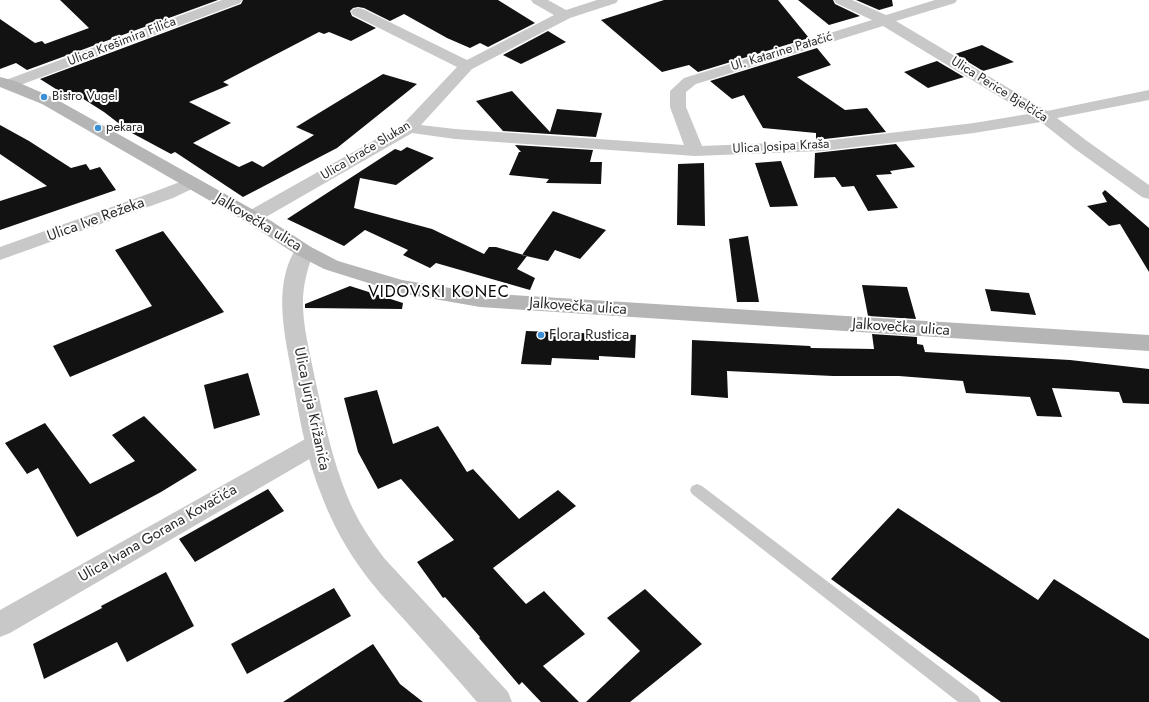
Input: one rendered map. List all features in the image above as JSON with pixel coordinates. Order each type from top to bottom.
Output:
[{"type":"main road","name":"Jalkovečka ulica","points":[[5,83],[48,101],[252,217],[304,251],[331,265],[400,286],[480,300],[1149,343]]},
{"type":"street","name":"Ulica Krešimira Filića","points":[[5,83],[235,0]]},
{"type":"street","points":[[538,0],[565,15]]},
{"type":"street","name":"Ulica braće Slukan","points":[[252,217],[409,128],[467,66],[565,15],[611,0]]},
{"type":"street","name":"Ulica Perice Bjelčića","points":[[841,0],[884,20],[1044,116],[1149,193]]},
{"type":"street","name":"Ul. Katarine Patačić","points":[[695,151],[678,107],[678,91],[690,81],[950,0]]},
{"type":"street","points":[[358,12],[467,66]]},
{"type":"street","name":"Ulica Josipa Kraša","points":[[409,128],[487,137],[695,151],[822,146],[974,128],[1149,95]]},
{"type":"street","name":"Ulica Ive Režeka","points":[[0,254],[159,197],[190,183]]},
{"type":"street","name":"Ulica Jurja Križanića","points":[[304,251],[297,266],[293,284],[293,324],[316,444],[326,479],[335,501],[358,545],[374,566],[497,702]]},
{"type":"street","name":"Ulica Ivana Gorana Kovačića","points":[[0,624],[316,444]]},
{"type":"lane","points":[[697,490],[972,702]]},
{"type":"building","points":[[60,0],[218,0],[27,70],[16,63],[0,69],[0,19],[35,43],[42,41],[45,44],[89,28]]},
{"type":"building","points":[[243,0],[498,0],[535,23],[488,47],[480,43],[470,48],[447,38],[404,14],[390,21],[364,8],[353,8],[350,11],[352,16],[376,28],[351,41],[329,32],[324,34],[319,32],[223,82],[229,85],[189,102],[231,123],[193,143],[239,167],[252,161],[263,167],[314,135],[296,127],[383,74],[417,84],[337,148],[243,197],[175,152],[171,154],[130,132],[104,112],[74,93],[67,96],[40,79],[241,4]]},
{"type":"building","points":[[664,0],[778,0],[809,38],[698,72],[689,65],[662,72],[601,20]]},
{"type":"building","points":[[798,0],[833,0],[835,4],[860,16],[829,25]]},
{"type":"building","points":[[856,0],[892,0],[893,6],[879,10]]},
{"type":"building","points":[[548,31],[566,42],[521,64],[503,55]]},
{"type":"building","points":[[982,45],[1014,62],[983,71],[955,54]]},
{"type":"building","points":[[817,48],[831,65],[797,77],[845,110],[867,108],[886,132],[816,140],[816,133],[763,128],[744,95],[732,99],[710,81]]},
{"type":"building","points":[[937,61],[964,77],[928,88],[904,72]]},
{"type":"building","points":[[512,91],[550,132],[557,109],[602,113],[596,137],[503,131],[476,101]]},
{"type":"building","points":[[0,125],[29,141],[71,168],[86,164],[90,170],[100,167],[116,190],[0,230],[0,201],[47,186],[0,154]]},
{"type":"building","points":[[896,144],[915,167],[890,171],[892,174],[876,175],[898,208],[868,211],[854,186],[842,187],[835,177],[814,178],[815,153]]},
{"type":"building","points":[[515,145],[593,150],[590,162],[602,162],[601,184],[546,183],[549,179],[509,175],[519,152],[521,152]]},
{"type":"building","points":[[407,147],[434,158],[396,185],[360,178],[354,208],[432,229],[484,254],[489,247],[496,247],[527,256],[517,269],[535,278],[530,290],[436,263],[430,268],[403,255],[408,250],[365,230],[344,246],[287,219],[395,149],[401,151]]},
{"type":"building","points":[[781,161],[798,206],[770,207],[755,163]]},
{"type":"building","points":[[704,163],[705,226],[677,225],[678,164]]},
{"type":"building","points":[[1105,190],[1149,228],[1149,272],[1120,224],[1109,226],[1087,206],[1107,202],[1102,193]]},
{"type":"building","points":[[553,211],[606,230],[580,259],[555,250],[548,261],[522,255]]},
{"type":"building","points":[[163,231],[224,312],[70,377],[53,346],[152,306],[115,250]]},
{"type":"building","points":[[748,236],[759,302],[737,302],[729,239]]},
{"type":"building","points":[[862,285],[907,287],[916,319],[868,316]]},
{"type":"building","points":[[350,286],[403,303],[402,309],[305,308],[305,304]]},
{"type":"building","points":[[985,289],[1029,293],[1036,315],[991,311]]},
{"type":"building","points":[[526,331],[636,335],[635,358],[599,356],[599,360],[552,358],[551,365],[521,364]]},
{"type":"building","points":[[872,334],[917,337],[917,344],[923,345],[925,352],[1070,360],[1149,369],[1149,404],[1123,403],[1119,392],[1052,388],[1062,417],[1037,416],[1030,397],[966,393],[963,381],[899,376],[833,376],[727,371],[728,398],[691,395],[692,340],[810,346],[811,348],[874,349]]},
{"type":"building","points":[[248,373],[260,415],[214,429],[204,385]]},
{"type":"building","points":[[377,390],[393,444],[438,426],[467,472],[473,469],[519,519],[558,490],[576,506],[493,568],[526,604],[544,591],[585,634],[543,666],[579,702],[541,702],[522,682],[519,685],[479,638],[480,637],[445,597],[443,598],[417,562],[454,540],[401,479],[378,489],[358,452],[344,398]]},
{"type":"building","points":[[144,416],[197,470],[161,492],[77,537],[38,468],[27,474],[5,443],[45,423],[90,484],[135,461],[112,435]]},
{"type":"building","points":[[268,489],[284,511],[195,562],[179,539]]},
{"type":"building","points":[[898,508],[1038,600],[1054,579],[1149,639],[1149,702],[1001,702],[831,579]]},
{"type":"building","points":[[166,572],[194,626],[127,662],[117,642],[44,679],[33,644]]},
{"type":"building","points":[[334,588],[351,616],[247,674],[231,644]]},
{"type":"building","points":[[645,589],[702,644],[630,702],[586,702],[640,651],[607,618]]},
{"type":"building","points":[[373,644],[400,684],[423,702],[283,702]]},
{"type":"place","name":"Bistro Vugel","points":[[44,97]]},
{"type":"place","name":"pekara","points":[[98,128]]},
{"type":"place","name":"Flora Rustica","points":[[541,335]]},
{"type":"district","name":"VIDOVSKI KONEC","points":[[439,293]]}]
